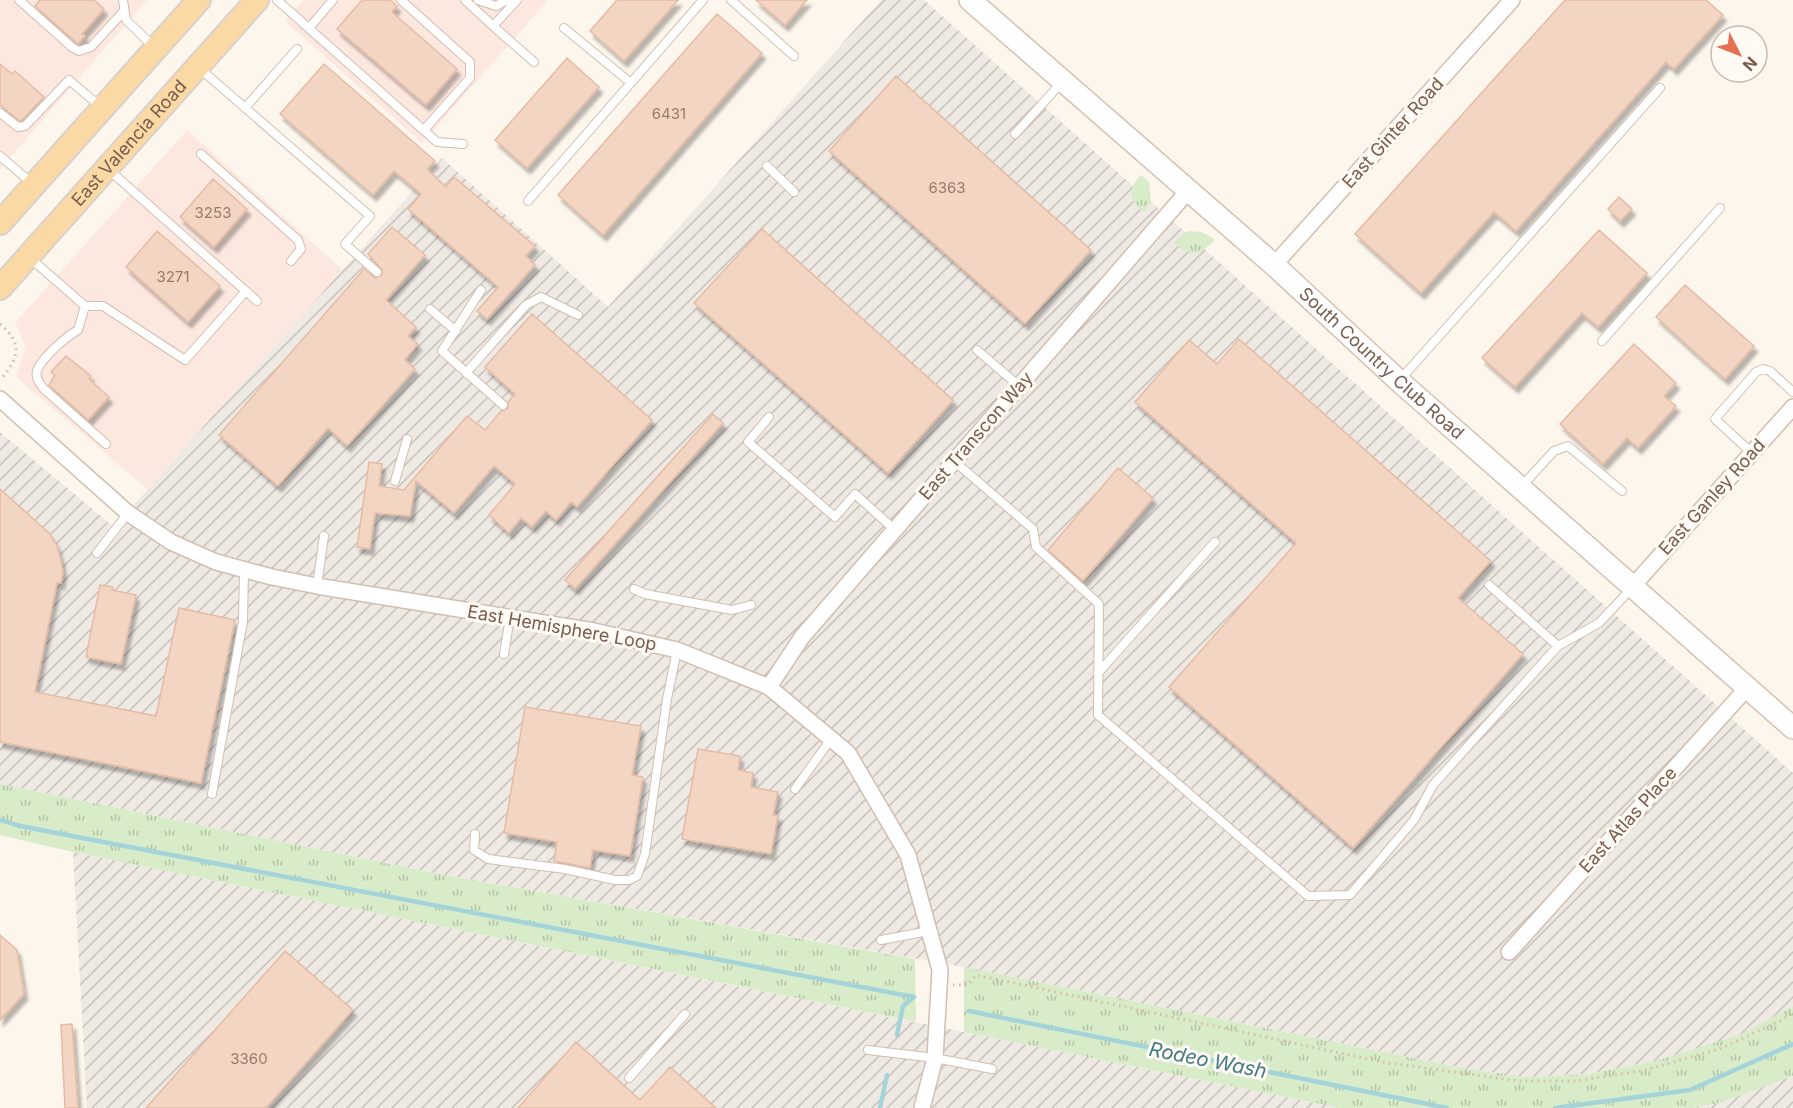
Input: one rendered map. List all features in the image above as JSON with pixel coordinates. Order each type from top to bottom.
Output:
[{"type":"main road","points":[[0,224],[199,0]]},
{"type":"main road","name":"East Valencia Road","points":[[0,288],[257,0]]},
{"type":"street","name":"South Country Club Road","points":[[970,0],[1274,265],[1399,381],[1793,728]]},
{"type":"street","name":"East Ginter Road","points":[[1274,265],[1512,0]]},
{"type":"street","name":"East Transcon Way","points":[[770,687],[802,637],[1188,191]]},
{"type":"street","name":"East Hemisphere Loop","points":[[0,399],[128,513],[171,542],[216,562],[272,577],[594,631],[677,650],[770,687],[848,753],[908,855],[940,970],[935,1058],[922,1108]]},
{"type":"street","name":"East Ganley Road","points":[[1632,587],[1793,407]]},
{"type":"street","name":"East Atlas Place","points":[[1509,952],[1747,688]]},
{"type":"lane","points":[[19,0],[79,51],[91,47],[124,11]]},
{"type":"lane","points":[[123,0],[126,20],[156,49]]},
{"type":"lane","points":[[277,0],[437,142],[463,144]]},
{"type":"lane","points":[[309,28],[333,0]]},
{"type":"lane","points":[[401,0],[470,62],[470,78],[424,130]]},
{"type":"lane","points":[[465,0],[534,62]]},
{"type":"lane","points":[[478,0],[496,6],[507,0]]},
{"type":"lane","points":[[493,26],[517,0]]},
{"type":"lane","points":[[528,201],[703,0]]},
{"type":"lane","points":[[731,0],[794,56]]},
{"type":"lane","points":[[564,28],[631,83]]},
{"type":"lane","points":[[244,108],[297,49]]},
{"type":"lane","points":[[197,66],[370,216],[345,244],[377,272]]},
{"type":"lane","points":[[0,112],[18,127],[25,126],[69,80],[102,108]]},
{"type":"lane","points":[[1015,134],[1062,82]]},
{"type":"lane","points":[[1399,381],[1660,88]]},
{"type":"lane","points":[[201,154],[298,240],[301,249],[291,261]]},
{"type":"lane","points":[[0,156],[34,185]]},
{"type":"lane","points":[[766,166],[794,192]]},
{"type":"lane","points":[[106,167],[257,301]]},
{"type":"lane","points":[[1602,341],[1720,208]]},
{"type":"lane","points":[[28,256],[85,306],[103,306],[186,360],[246,291]]},
{"type":"lane","points":[[482,290],[442,351],[503,405]]},
{"type":"lane","points":[[466,373],[525,305],[541,297],[578,315]]},
{"type":"lane","points":[[85,306],[78,330],[67,336],[43,362],[37,370],[37,377],[44,388],[106,444]]},
{"type":"lane","points":[[430,309],[456,331]]},
{"type":"lane","points":[[977,350],[1019,386]]},
{"type":"lane","points":[[1752,453],[1715,419],[1756,372],[1763,369],[1770,371],[1793,392]]},
{"type":"lane","points":[[769,417],[748,442],[834,517],[855,494],[895,530]]},
{"type":"lane","points":[[395,481],[407,439]]},
{"type":"lane","points":[[1520,488],[1554,451],[1568,446],[1622,491]]},
{"type":"lane","points":[[954,461],[1033,529],[1035,547],[1099,604],[1098,716],[1308,896],[1350,895],[1414,820],[1432,785],[1558,646],[1599,623],[1632,587]]},
{"type":"lane","points":[[97,553],[128,513]]},
{"type":"lane","points":[[317,585],[324,536]]},
{"type":"lane","points":[[1098,674],[1215,542]]},
{"type":"lane","points":[[212,794],[243,621],[244,570]]},
{"type":"lane","points":[[1489,585],[1558,646]]},
{"type":"lane","points":[[634,589],[645,594],[732,610],[751,605]]},
{"type":"lane","points":[[504,654],[510,617]]},
{"type":"lane","points":[[475,834],[474,850],[488,859],[565,869],[615,880],[637,876],[645,854],[667,699],[677,650]]},
{"type":"lane","points":[[795,789],[831,738]]},
{"type":"lane","points":[[881,940],[929,931]]},
{"type":"lane","points":[[629,1078],[685,1014]]},
{"type":"lane","points":[[868,1050],[935,1058],[992,1069]]},
{"type":"path","points":[[0,324],[11,334],[16,343],[16,353],[13,365],[2,378],[0,376]]},
{"type":"path","points":[[939,985],[968,985],[976,975],[1382,1062],[1518,1082],[1576,1081],[1646,1070],[1719,1049],[1793,1013]]},
{"type":"shaded area","points":[[0,0],[147,0],[0,169]]},
{"type":"shaded area","points":[[303,0],[548,0],[422,143],[285,21]]},
{"type":"shaded area","points":[[881,0],[924,0],[1793,773],[1793,1006],[1740,1035],[1659,1060],[1589,1074],[1527,1077],[1467,1069],[964,967],[439,874],[0,784],[0,432],[114,527],[442,158],[608,307]]},
{"type":"shaded area","points":[[187,130],[343,270],[147,489],[16,377],[26,346],[15,323]]},
{"type":"shaded area","points":[[73,852],[964,1032],[1340,1108],[87,1108]]},
{"type":"shaded area","points":[[1793,1076],[1793,1108],[1693,1108],[1719,1103]]},
{"type":"green space","points":[[1141,175],[1149,182],[1151,202],[1144,212],[1135,204],[1132,195],[1133,185]]},
{"type":"green space","points":[[1188,231],[1201,232],[1215,239],[1205,249],[1190,253],[1174,242]]},
{"type":"green space","points":[[0,784],[439,874],[915,959],[916,1022],[73,852],[0,835]]},
{"type":"green space","points":[[964,967],[1467,1069],[1527,1077],[1589,1074],[1659,1060],[1739,1035],[1793,1006],[1793,1076],[1719,1103],[1693,1108],[1340,1108],[964,1032]]},
{"type":"building","points":[[40,0],[94,0],[104,9],[82,34],[85,36],[78,44],[35,6]]},
{"type":"building","points":[[362,0],[390,0],[397,6],[392,12],[457,69],[426,105],[337,29]]},
{"type":"building","points":[[617,0],[678,0],[624,61],[590,31]]},
{"type":"building","points":[[756,0],[807,0],[785,25]]},
{"type":"building","points":[[1565,0],[1706,0],[1723,15],[1715,24],[1709,24],[1709,30],[1674,69],[1666,62],[1516,231],[1494,212],[1421,293],[1355,234]]},
{"type":"building","points":[[717,14],[762,53],[603,235],[558,195]]},
{"type":"building","points":[[567,58],[599,87],[527,168],[495,140]]},
{"type":"building","points":[[0,64],[12,74],[15,71],[44,97],[20,121],[0,105]]},
{"type":"building","points":[[324,64],[435,161],[427,169],[446,187],[454,177],[535,246],[526,256],[535,265],[487,319],[477,311],[498,287],[408,209],[421,194],[394,171],[373,195],[280,114]]},
{"type":"building","points":[[896,76],[1091,250],[1025,324],[829,151]]},
{"type":"building","points":[[213,179],[247,209],[214,247],[180,217]]},
{"type":"building","points":[[1619,197],[1632,209],[1620,221],[1608,209]]},
{"type":"building","points":[[392,227],[425,255],[386,300],[416,327],[408,336],[418,344],[405,360],[415,369],[347,446],[328,428],[278,486],[219,435],[364,269],[375,278],[382,275],[382,270],[368,254]]},
{"type":"building","points":[[762,229],[953,400],[888,473],[694,303]]},
{"type":"building","points":[[1599,230],[1647,273],[1598,327],[1582,313],[1515,387],[1482,358]]},
{"type":"building","points":[[157,231],[220,286],[188,322],[126,267]]},
{"type":"building","points":[[1685,285],[1754,346],[1725,379],[1656,317]]},
{"type":"building","points":[[532,314],[652,420],[577,507],[571,502],[556,520],[546,511],[532,527],[521,518],[509,533],[489,515],[515,484],[494,466],[454,513],[416,481],[410,516],[375,513],[370,549],[357,547],[369,462],[382,464],[379,486],[404,490],[467,416],[485,430],[501,411],[508,408],[508,402],[515,394],[485,367]]},
{"type":"building","points":[[1239,339],[1491,561],[1458,598],[1523,654],[1353,848],[1169,687],[1296,543],[1135,402],[1189,340],[1217,364]]},
{"type":"building","points":[[1634,344],[1676,383],[1664,396],[1676,406],[1638,448],[1627,438],[1603,464],[1560,424]]},
{"type":"building","points":[[66,356],[91,376],[89,379],[109,397],[88,420],[49,385],[55,375],[51,372]]},
{"type":"building","points":[[713,414],[723,423],[575,589],[565,580]]},
{"type":"building","points":[[1118,468],[1153,498],[1083,581],[1048,550]]},
{"type":"building","points":[[0,489],[50,534],[61,560],[63,572],[61,583],[57,583],[35,692],[156,716],[179,608],[235,620],[201,783],[0,742]]},
{"type":"building","points":[[100,585],[136,595],[121,664],[86,657]]},
{"type":"building","points":[[525,707],[641,726],[632,775],[643,777],[630,856],[593,850],[590,868],[554,861],[557,842],[504,833]]},
{"type":"building","points":[[698,749],[740,756],[738,770],[753,773],[751,787],[778,792],[773,815],[778,815],[771,854],[682,839]]},
{"type":"building","points":[[0,935],[17,950],[24,994],[0,1020]]},
{"type":"building","points":[[285,951],[353,1010],[266,1108],[146,1108]]},
{"type":"building","points":[[72,1024],[78,1108],[65,1108],[61,1025]]},
{"type":"building","points":[[576,1042],[640,1100],[670,1067],[716,1108],[518,1108]]},
{"type":"waterway","points":[[0,820],[20,826],[914,997]]},
{"type":"waterway","name":"Rodeo Wash","points":[[897,1035],[903,1006],[914,997]]},
{"type":"waterway","name":"Rodeo Wash","points":[[969,1011],[1447,1108]]},
{"type":"waterway","name":"Rodeo Wash","points":[[1555,1108],[1690,1090],[1793,1044]]},
{"type":"waterway","name":"Rodeo Wash","points":[[880,1108],[887,1075]]}]
